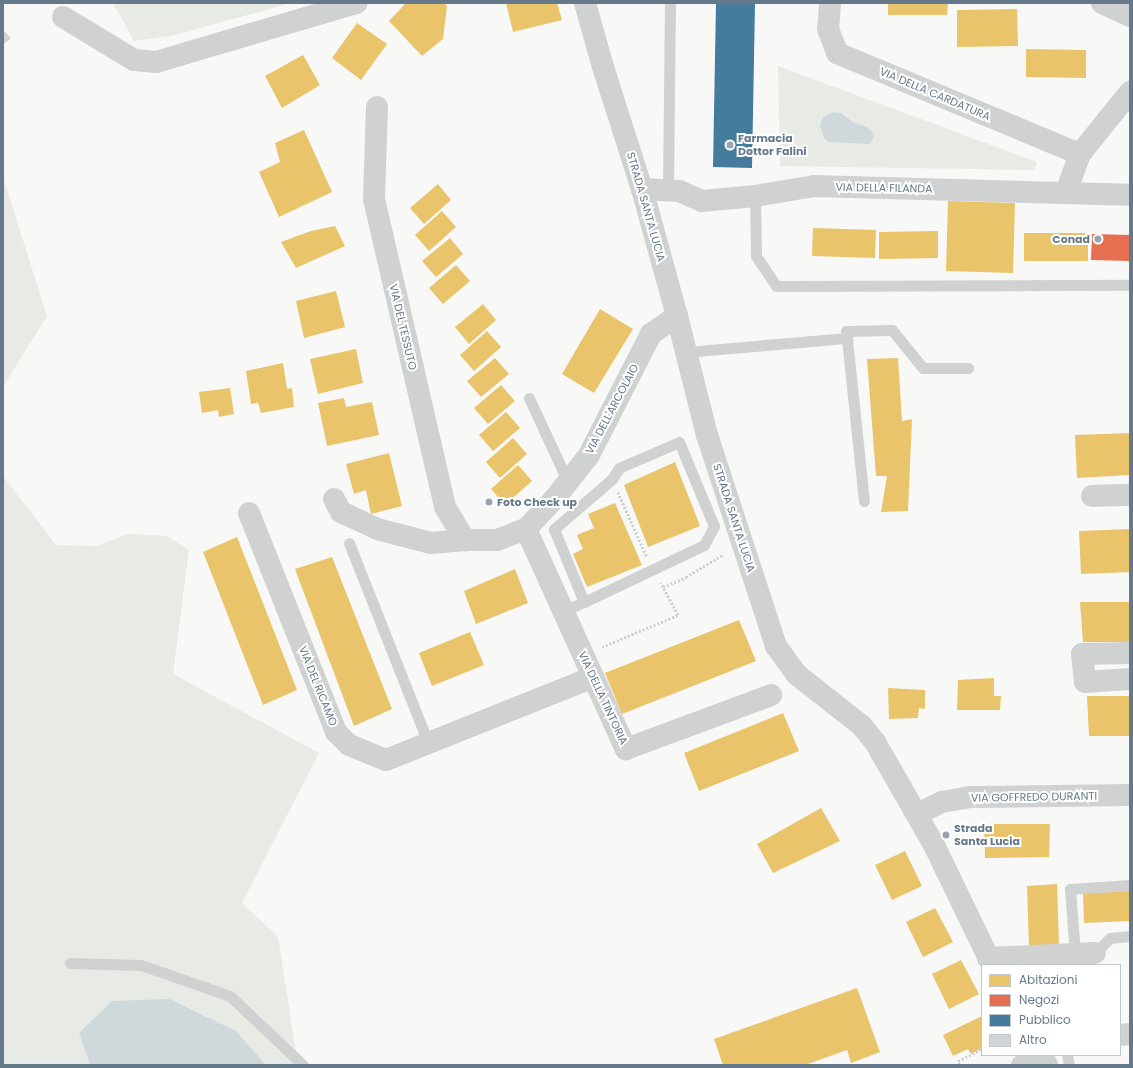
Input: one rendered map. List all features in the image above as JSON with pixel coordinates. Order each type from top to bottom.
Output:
[{"type":"street","points":[[63,17],[134,60],[156,62],[357,3]]},
{"type":"street","name":"VIA DELLA CARDATURA","points":[[830,3],[828,29],[838,53],[1080,154]]},
{"type":"street","points":[[1102,3],[1130,16]]},
{"type":"street","name":"STRADA SANTA LUCIA","points":[[587,7],[642,189],[677,316],[707,435],[776,646],[796,674],[862,726],[875,742],[918,814],[990,962]]},
{"type":"street","points":[[1066,192],[1080,154],[1130,92]]},
{"type":"street","name":"VIA DEL TESSUTO","points":[[377,107],[374,200],[445,507],[465,540]]},
{"type":"street","name":"VIA DELLA FILANDA","points":[[642,189],[679,191],[702,201],[755,196],[814,186],[1130,194]]},
{"type":"street","name":"VIA DELL'ARCOLAIO","points":[[334,499],[341,512],[377,529],[431,543],[465,540],[497,540],[526,529],[568,482],[589,455],[651,334],[677,316]]},
{"type":"street","points":[[1092,496],[1130,495]]},
{"type":"street","name":"VIA DEL RICAMO","points":[[249,513],[336,732],[349,745],[386,760],[593,677]]},
{"type":"street","name":"VIA DELLA TINTORIA","points":[[526,529],[626,749],[771,695]]},
{"type":"street","points":[[1130,652],[1082,654],[1086,682],[1130,679]]},
{"type":"street","name":"VIA GOFFREDO DURANTI","points":[[918,814],[942,802],[970,797],[1130,795]]},
{"type":"street","points":[[990,962],[1085,953]]},
{"type":"street","points":[[1022,1065],[1041,1056]]},
{"type":"lane","points":[[668,190],[670,3]]},
{"type":"lane","points":[[755,196],[756,256],[776,286],[1130,285]]},
{"type":"lane","points":[[864,501],[846,331],[892,330],[923,368],[968,368]]},
{"type":"lane","points":[[686,352],[847,338]]},
{"type":"lane","points":[[529,398],[568,482]]},
{"type":"lane","points":[[563,612],[704,545],[714,526],[679,442],[619,468],[612,479],[554,529],[584,602]]},
{"type":"lane","points":[[349,543],[428,743]]},
{"type":"lane","points":[[1130,886],[1070,889],[1085,953],[1110,938],[1130,936]]},
{"type":"lane","points":[[70,963],[141,964],[230,996],[303,1065]]},
{"type":"path","points":[[612,479],[652,569]]},
{"type":"path","points":[[583,655],[678,615],[663,587]]},
{"type":"path","points":[[959,1065],[958,1061],[981,1050]]},
{"type":"shaded area","points":[[113,3],[291,3],[171,36],[134,41]]},
{"type":"shaded area","points":[[778,66],[1037,162],[1034,170],[780,166]]},
{"type":"shaded area","points":[[833,112],[841,113],[854,123],[867,127],[872,132],[874,137],[869,144],[829,142],[824,138],[820,125],[823,117]]},
{"type":"shaded area","points":[[3,177],[47,316],[3,387]]},
{"type":"shaded area","points":[[3,476],[56,545],[97,546],[128,534],[167,536],[189,550],[173,674],[319,753],[242,903],[278,937],[298,1065],[266,1065],[236,1031],[79,1033],[90,1065],[3,1065]]},
{"type":"shaded area","points":[[169,999],[236,1031],[266,1065],[90,1065],[79,1033],[112,1001]]},
{"type":"building: Abitazioni","points":[[445,3],[447,6],[443,39],[422,56],[389,21],[405,4]]},
{"type":"building: Abitazioni","points":[[506,3],[557,3],[562,20],[513,32]]},
{"type":"building: Abitazioni","points":[[888,3],[948,3],[947,15],[888,15]]},
{"type":"building: Abitazioni","points":[[1017,9],[1018,46],[957,47],[957,10]]},
{"type":"building: Abitazioni","points":[[357,23],[387,44],[361,80],[332,58]]},
{"type":"building: Abitazioni","points":[[1026,49],[1086,50],[1086,78],[1026,77]]},
{"type":"building: Abitazioni","points":[[303,55],[320,85],[282,108],[265,76]]},
{"type":"building: Abitazioni","points":[[304,130],[332,192],[279,217],[259,172],[280,162],[275,143]]},
{"type":"building: Abitazioni","points":[[438,184],[451,200],[424,224],[410,208]]},
{"type":"building: Abitazioni","points":[[948,201],[1015,203],[1013,273],[946,271]]},
{"type":"building: Abitazioni","points":[[442,211],[456,227],[429,251],[415,235]]},
{"type":"building: Abitazioni","points":[[335,226],[345,246],[296,268],[281,242],[311,231]]},
{"type":"building: Abitazioni","points":[[813,228],[876,230],[875,258],[812,256]]},
{"type":"building: Abitazioni","points":[[938,231],[938,258],[879,259],[879,232]]},
{"type":"building: Abitazioni","points":[[1024,233],[1088,233],[1088,261],[1024,261]]},
{"type":"building: Abitazioni","points":[[450,238],[463,254],[436,277],[422,261]]},
{"type":"building: Abitazioni","points":[[456,265],[470,281],[443,304],[429,288]]},
{"type":"building: Abitazioni","points":[[336,291],[345,327],[304,338],[296,301]]},
{"type":"building: Abitazioni","points":[[483,304],[496,320],[469,344],[455,327]]},
{"type":"building: Abitazioni","points":[[600,309],[633,329],[594,393],[562,374]]},
{"type":"building: Abitazioni","points":[[487,331],[501,347],[474,371],[460,355]]},
{"type":"building: Abitazioni","points":[[356,349],[363,383],[318,394],[310,359]]},
{"type":"building: Abitazioni","points":[[495,358],[509,374],[481,397],[467,381]]},
{"type":"building: Abitazioni","points":[[898,358],[902,421],[912,419],[908,511],[881,512],[887,476],[876,476],[867,359]]},
{"type":"building: Abitazioni","points":[[283,363],[287,389],[292,388],[294,407],[261,413],[258,403],[251,404],[246,371]]},
{"type":"building: Abitazioni","points":[[501,385],[515,401],[488,424],[474,408]]},
{"type":"building: Abitazioni","points":[[230,388],[234,414],[219,417],[218,410],[202,413],[199,392]]},
{"type":"building: Abitazioni","points":[[344,398],[346,407],[372,402],[379,435],[327,446],[318,403]]},
{"type":"building: Abitazioni","points":[[506,412],[520,428],[493,451],[479,435]]},
{"type":"building: Abitazioni","points":[[1130,433],[1130,475],[1077,478],[1075,435]]},
{"type":"building: Abitazioni","points":[[513,438],[527,454],[500,478],[486,462]]},
{"type":"building: Abitazioni","points":[[389,453],[402,506],[371,514],[366,490],[354,494],[346,464]]},
{"type":"building: Abitazioni","points":[[675,462],[700,526],[648,547],[624,485]]},
{"type":"building: Abitazioni","points":[[518,465],[532,481],[505,505],[491,489]]},
{"type":"building: Abitazioni","points":[[615,503],[642,565],[587,587],[573,554],[583,549],[577,535],[594,528],[588,514]]},
{"type":"building: Abitazioni","points":[[1130,529],[1130,572],[1081,574],[1079,531]]},
{"type":"building: Abitazioni","points":[[237,537],[297,690],[263,705],[203,552]]},
{"type":"building: Abitazioni","points":[[332,557],[392,709],[354,726],[295,569]]},
{"type":"building: Abitazioni","points":[[515,569],[528,603],[476,624],[464,591]]},
{"type":"building: Abitazioni","points":[[1080,602],[1130,602],[1130,642],[1083,642]]},
{"type":"building: Abitazioni","points":[[739,620],[756,661],[622,714],[605,673]]},
{"type":"building: Abitazioni","points":[[470,632],[484,665],[432,686],[419,653]]},
{"type":"building: Abitazioni","points":[[994,678],[994,696],[1001,696],[1000,710],[957,710],[958,680]]},
{"type":"building: Abitazioni","points":[[888,688],[925,690],[925,709],[919,708],[918,718],[889,719]]},
{"type":"building: Abitazioni","points":[[1087,696],[1130,696],[1130,736],[1089,736]]},
{"type":"building: Abitazioni","points":[[783,713],[799,751],[699,791],[684,753]]},
{"type":"building: Abitazioni","points":[[821,808],[840,841],[773,873],[757,844]]},
{"type":"building: Abitazioni","points":[[984,824],[1050,824],[1049,857],[985,858]]},
{"type":"building: Abitazioni","points":[[905,851],[922,886],[892,900],[875,865]]},
{"type":"building: Abitazioni","points":[[1057,884],[1059,946],[1029,947],[1027,886]]},
{"type":"building: Abitazioni","points":[[1130,891],[1130,921],[1084,923],[1083,893]]},
{"type":"building: Abitazioni","points":[[935,908],[953,942],[923,957],[906,922]]},
{"type":"building: Abitazioni","points":[[961,960],[979,994],[949,1009],[932,974]]},
{"type":"building: Abitazioni","points":[[857,988],[880,1052],[851,1063],[847,1050],[805,1065],[723,1065],[714,1039]]},
{"type":"building: Abitazioni","points":[[981,1016],[981,1049],[971,1054],[968,1049],[953,1056],[943,1035]]},
{"type":"building: Negozi","points":[[1092,234],[1130,235],[1130,261],[1091,260]]},
{"type":"building: Pubblico","points":[[716,3],[755,3],[752,168],[713,167]]},
{"type":"building: Altro","points":[[3,30],[11,38],[3,45]]},
{"type":"place","name":"Farmacia Dottor Falini","points":[[730,145]]},
{"type":"place","name":"Conad","points":[[1098,239]]},
{"type":"place","name":"Foto Check up","points":[[489,502]]},
{"type":"place","name":"Strada Santa Lucia","points":[[946,835]]}]
